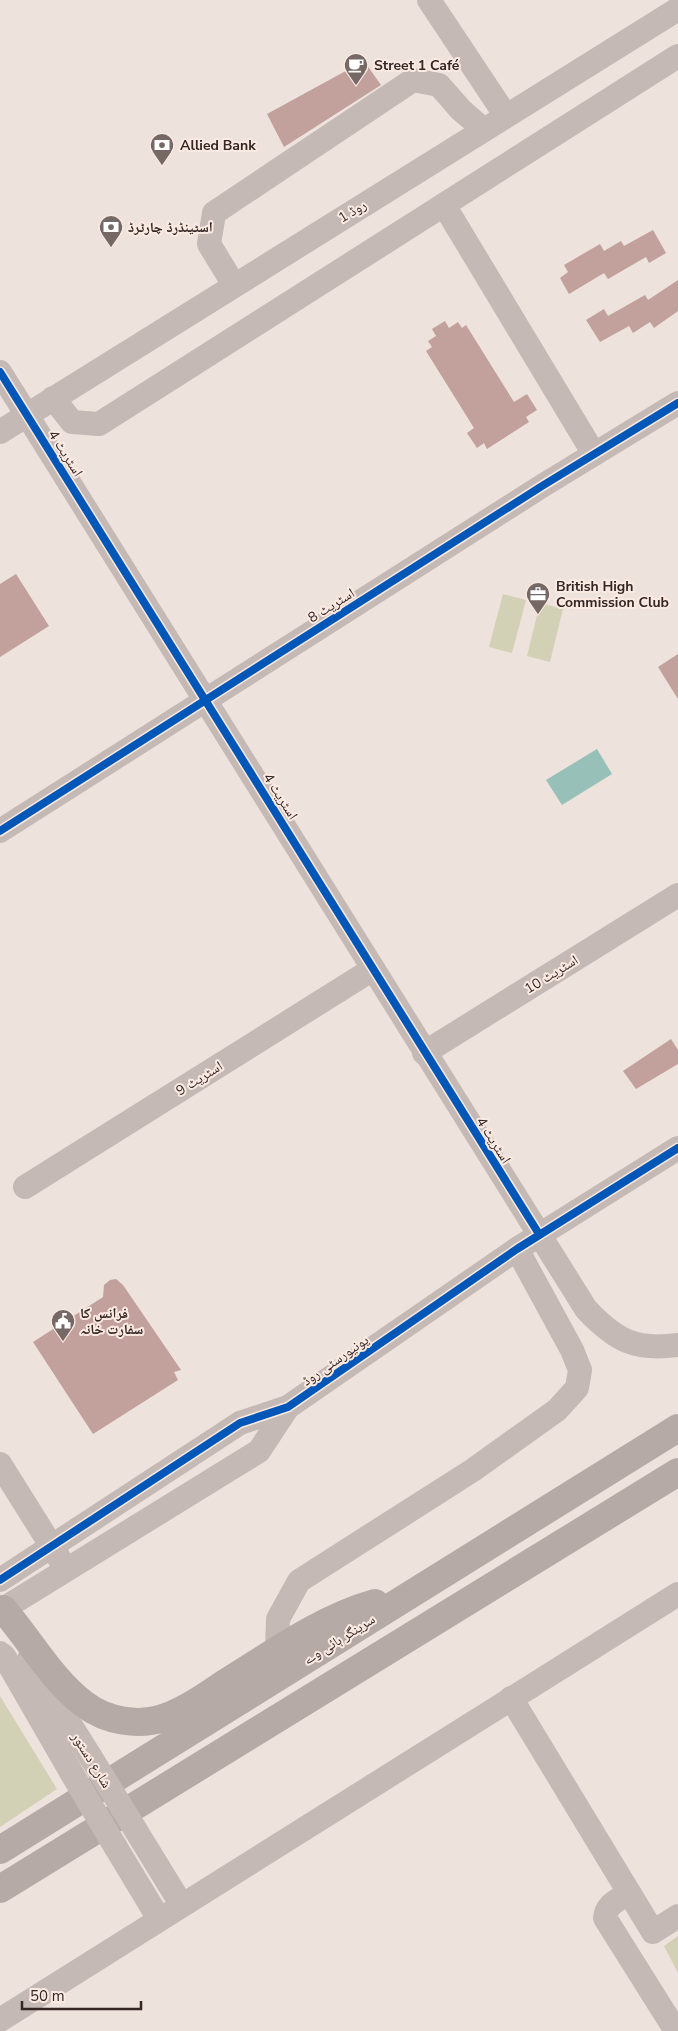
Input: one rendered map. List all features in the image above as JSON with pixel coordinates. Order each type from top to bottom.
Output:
[{"type":"highway","name":"سرینگر ہائی وے","points":[[0,1850],[678,1428]]},
{"type":"highway","points":[[0,1889],[678,1472]]},
{"type":"highway","points":[[1,1614],[62,1683],[84,1704],[106,1717],[119,1721],[141,1722],[166,1718],[199,1700],[317,1626],[358,1608],[414,1592]]},
{"type":"street","points":[[429,0],[506,116]]},
{"type":"street","name":"روڈ 1","points":[[0,432],[678,9]]},
{"type":"street","points":[[53,398],[72,422],[99,424],[678,56]]},
{"type":"street","points":[[234,285],[209,244],[214,212],[413,80],[438,85],[461,110],[484,130]]},
{"type":"street","points":[[444,205],[594,454]]},
{"type":"street","name":"اسٹریٹ 4","points":[[0,372],[206,699],[424,1053],[586,1309],[606,1330],[631,1343],[657,1348],[678,1345]]},
{"type":"street","name":"اسٹریٹ 8","points":[[0,831],[594,454],[678,403]]},
{"type":"street","name":"اسٹریٹ 10","points":[[424,1053],[678,895]]},
{"type":"street","name":"اسٹریٹ 9","points":[[26,1187],[373,969]]},
{"type":"street","name":"یونیورسٹی روڈ","points":[[0,1580],[240,1423],[288,1407],[517,1248],[678,1148]]},
{"type":"street","points":[[277,1651],[278,1619],[300,1581],[473,1470],[557,1410],[577,1388],[580,1370],[572,1350],[517,1248]]},
{"type":"street","name":"یونیورسٹی روڈ","points":[[1,1614],[66,1570],[259,1451],[288,1407]]},
{"type":"street","points":[[0,1464],[66,1570]]},
{"type":"street","points":[[0,2020],[181,1904],[678,1594]]},
{"type":"street","name":"شارع دستور","points":[[1,1614],[181,1904]]},
{"type":"street","name":"شارع دستور","points":[[0,1654],[4,1656],[159,1918]]},
{"type":"street","points":[[511,1698],[653,1932],[678,1916]]},
{"type":"street","points":[[629,1893],[610,1905],[606,1911],[605,1918],[676,2031]]},
{"type":"shaded area","points":[[503,594],[526,600],[512,653],[489,647]]},
{"type":"shaded area","points":[[540,603],[563,609],[550,662],[527,656]]},
{"type":"shaded area","points":[[0,1696],[57,1789],[0,1827]]},
{"type":"shaded area","points":[[678,1936],[678,1973],[664,1946]]},
{"type":"water","points":[[597,749],[612,774],[562,805],[546,780]]},
{"type":"building","points":[[364,61],[381,85],[284,147],[267,114]]},
{"type":"building","points":[[653,230],[666,253],[649,263],[646,257],[608,279],[604,273],[569,294],[560,278],[568,272],[564,265],[600,244],[604,251],[621,241],[624,246]]},
{"type":"building","points":[[678,280],[678,311],[654,328],[650,322],[633,333],[629,326],[600,342],[586,320],[604,309],[608,316],[645,295],[648,300]]},
{"type":"building","points":[[445,321],[449,328],[458,322],[462,328],[466,325],[514,402],[527,394],[537,410],[526,417],[529,422],[487,449],[484,443],[477,448],[467,433],[474,428],[426,351],[432,347],[428,341],[436,336],[432,329]]},
{"type":"building","points":[[16,574],[49,626],[0,657],[0,584]]},
{"type":"building","points":[[678,654],[678,699],[658,667]]},
{"type":"building","points":[[671,1039],[678,1050],[678,1064],[636,1089],[623,1071]]},
{"type":"building","points":[[116,1279],[123,1285],[181,1370],[174,1372],[178,1380],[93,1434],[33,1342],[103,1297],[104,1285],[110,1280]]},
{"type":"cycle path","points":[[0,372],[539,1234]]},
{"type":"cycle path","points":[[0,831],[542,486],[678,403]]},
{"type":"cycle path","points":[[0,1580],[240,1423],[288,1407],[517,1249],[678,1148]]},
{"type":"place","name":"Street 1 Café","points":[[356,86]]},
{"type":"place","name":"Allied Bank","points":[[162,166]]},
{"type":"place","name":"اسٹینڈرڈ چارٹرڈ","points":[[111,248]]},
{"type":"place","name":"British High Commission Club","points":[[538,615]]},
{"type":"place","name":"فرانس کا سفارت خانہ","points":[[63,1342]]}]
